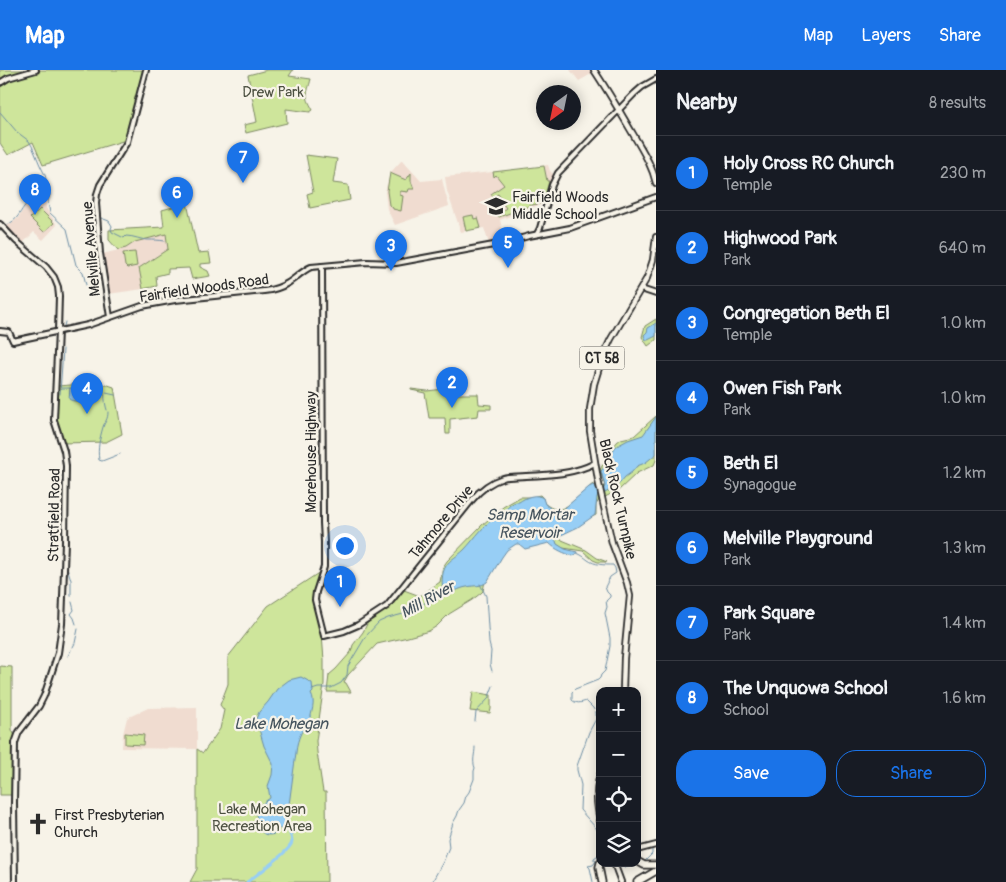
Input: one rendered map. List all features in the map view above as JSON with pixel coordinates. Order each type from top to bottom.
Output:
[{"type":"highway","points":[[641,863],[656,866]]},
{"type":"highway","points":[[599,867],[602,882]]},
{"type":"highway","points":[[637,882],[656,873]]},
{"type":"highway","points":[[642,882],[656,873]]},
{"type":"main road","points":[[0,83],[8,78],[36,70]]},
{"type":"main road","name":"Melville Avenue","points":[[110,317],[100,253],[97,194],[100,185],[127,142],[146,70]]},
{"type":"main road","points":[[594,70],[649,162],[656,183]]},
{"type":"main road","points":[[537,234],[542,224],[552,185],[557,176],[635,92],[656,79]]},
{"type":"main road","name":"Fairfield Woods Road","points":[[0,331],[9,332],[13,341],[88,324],[142,306],[175,300],[278,289],[304,270],[311,268],[366,262],[396,263],[499,244],[570,228],[656,197]]},
{"type":"main road","points":[[542,224],[548,232]]},
{"type":"main road","name":"Stratfield Road","points":[[2,227],[46,267],[56,280],[59,293],[54,420],[64,451],[66,466],[66,532],[61,634],[58,653],[44,696],[39,706],[19,732],[14,751],[15,882]]},
{"type":"main road","name":"Black Rock Turnpike","points":[[623,687],[630,596],[612,543],[595,463],[590,431],[590,409],[594,384],[602,358],[650,270],[656,237]]},
{"type":"main road","name":"Morehouse Highway","points":[[322,266],[324,567],[315,600],[324,636]]},
{"type":"main road","points":[[641,289],[656,292]]},
{"type":"main road","name":"Tahmore Drive","points":[[324,636],[358,625],[387,606],[472,500],[488,484],[504,478],[559,474],[595,463]]},
{"type":"main road","points":[[641,849],[656,845]]},
{"type":"main road","points":[[615,867],[621,882]]},
{"type":"shaded area","points":[[570,70],[591,70],[593,73],[579,81]]},
{"type":"shaded area","points":[[402,160],[421,181],[442,179],[449,206],[395,225],[387,209],[385,192],[390,173]]},
{"type":"shaded area","name":"Fairfield Woods Middle School","points":[[548,165],[554,175],[550,181],[544,204],[500,220],[505,240],[489,244],[484,228],[461,232],[447,191],[445,177]]},
{"type":"shaded area","points":[[46,187],[46,208],[57,225],[43,240],[34,232],[23,243],[5,226],[18,218],[28,202],[40,195]]},
{"type":"shaded area","points":[[166,233],[168,249],[139,268],[143,289],[108,294],[103,254],[126,248],[135,242]]},
{"type":"shaded area","points":[[197,707],[197,749],[122,748],[127,718],[148,708]]},
{"type":"green space","points":[[0,70],[144,70],[126,140],[43,165],[33,142],[8,155],[0,143]]},
{"type":"green space","name":"Drew Park","points":[[267,70],[293,70],[289,76],[311,79],[307,94],[308,101],[313,110],[310,112],[286,109],[287,123],[246,133],[244,125],[257,122],[248,75]]},
{"type":"green space","points":[[306,155],[337,159],[333,183],[348,185],[350,200],[310,208],[307,194],[313,192]]},
{"type":"green space","points":[[544,166],[547,181],[549,181],[543,203],[499,217],[497,215],[506,208],[498,194],[493,197],[491,194],[504,185],[496,175],[494,177],[493,172]]},
{"type":"green space","points":[[390,173],[406,180],[411,173],[414,189],[409,189],[408,192],[400,191],[400,195],[403,196],[401,211],[393,209],[389,205],[387,191]]},
{"type":"green space","points":[[187,203],[198,253],[209,252],[211,263],[200,264],[200,267],[208,271],[210,276],[192,279],[189,268],[168,269],[168,273],[156,276],[157,286],[143,289],[139,268],[168,249],[166,234],[135,242],[126,248],[118,250],[109,240],[109,230],[164,227],[162,210]]},
{"type":"green space","points":[[40,209],[54,223],[44,232],[30,218]]},
{"type":"green space","points":[[473,215],[474,219],[478,218],[481,228],[466,231],[463,217]]},
{"type":"green space","points":[[135,252],[137,266],[127,268],[123,253]]},
{"type":"green space","points":[[656,319],[656,340],[648,346],[642,337],[645,326]]},
{"type":"green space","points":[[98,383],[99,386],[108,385],[114,387],[122,434],[106,442],[62,443],[56,423],[57,386]]},
{"type":"green space","points":[[411,389],[427,391],[444,389],[444,394],[478,394],[479,404],[491,405],[491,409],[479,409],[478,416],[450,419],[450,434],[446,434],[445,418],[429,418],[425,393]]},
{"type":"green space","points":[[656,416],[656,460],[654,465],[637,473],[619,490],[599,500],[596,505],[596,515],[584,519],[559,533],[562,540],[586,550],[607,562],[598,562],[583,551],[563,548],[549,540],[513,539],[485,581],[481,593],[449,614],[429,631],[377,644],[348,675],[344,682],[351,692],[327,692],[329,675],[351,652],[353,645],[368,622],[388,608],[404,590],[420,596],[440,582],[443,567],[447,561],[482,525],[503,507],[520,497],[540,495],[544,503],[559,509],[572,503],[593,484],[598,488],[605,486],[600,470],[608,460],[617,442],[634,436]]},
{"type":"green space","name":"Lake Mohegan Recreation Area","points":[[320,572],[314,591],[314,602],[322,635],[324,684],[316,741],[323,792],[326,792],[327,882],[190,882],[197,869],[197,749],[203,753],[220,729],[224,710],[220,705],[228,684],[228,657],[268,606]]},
{"type":"green space","points":[[0,666],[12,667],[12,730],[15,736],[12,743],[12,795],[0,795]]},
{"type":"green space","points":[[473,692],[491,695],[490,713],[470,711]]},
{"type":"green space","points":[[125,733],[144,735],[143,745],[125,744]]},
{"type":"water","points":[[656,323],[656,336],[646,340],[644,335],[648,328]]},
{"type":"water","points":[[84,387],[84,400],[74,401],[69,399],[70,388]]},
{"type":"water","name":"Samp Mortar Reservoir","points":[[656,417],[656,454],[645,463],[637,466],[612,489],[605,493],[603,492],[605,486],[601,471],[607,464],[615,447],[643,435]]},
{"type":"water","name":"Samp Mortar Reservoir","points":[[593,485],[599,490],[595,515],[578,527],[555,538],[557,544],[565,549],[577,552],[576,554],[573,556],[563,552],[554,548],[549,543],[525,549],[516,544],[507,550],[485,584],[443,593],[444,569],[486,525],[501,515],[511,504],[528,497],[537,496],[543,498],[545,504],[556,513],[559,513]]},
{"type":"water","name":"Lake Mohegan","points":[[301,677],[312,683],[313,692],[311,694],[313,704],[310,721],[305,726],[297,745],[287,820],[288,830],[285,831],[278,828],[274,834],[269,835],[260,829],[256,812],[259,806],[270,798],[268,786],[273,764],[264,746],[256,719],[259,712],[277,689],[289,680]]},
{"type":"waterway","points":[[0,112],[32,146],[45,175],[50,195],[48,202],[50,213],[67,229],[76,265],[83,272],[86,285]]},
{"type":"waterway","points":[[5,226],[16,218],[31,199],[44,190],[47,181]]},
{"type":"waterway","points":[[101,218],[109,221],[112,226],[112,232],[124,238],[129,236],[145,240],[165,241]]},
{"type":"waterway","points":[[64,326],[65,322]]},
{"type":"waterway","points":[[60,394],[63,349]]},
{"type":"waterway","points":[[61,388],[70,388]]},
{"type":"waterway","points":[[84,389],[102,389],[107,410]]},
{"type":"waterway","points":[[106,393],[115,395]]},
{"type":"waterway","points":[[108,412],[99,443],[99,460],[102,461],[120,454]]},
{"type":"waterway","points":[[577,553],[591,562],[613,565],[616,573],[610,577],[605,587],[610,595],[606,601],[605,613],[610,638],[605,671],[598,680],[572,692],[572,700],[579,703],[586,701],[596,713],[596,719],[589,732],[577,766],[581,785],[580,810],[596,828]]},
{"type":"waterway","points":[[67,567],[71,580],[71,596]]},
{"type":"waterway","points":[[480,584],[486,596],[492,671]]},
{"type":"waterway","name":"Mill River","points":[[312,690],[331,688],[341,683],[347,675],[348,666],[366,636],[379,622],[407,613],[443,593]]},
{"type":"waterway","points":[[72,602],[74,610],[71,614],[76,624]]},
{"type":"waterway","points":[[73,647],[78,629]]},
{"type":"waterway","points":[[68,656],[71,650]]},
{"type":"waterway","points":[[475,721],[476,712],[488,699],[493,686]]},
{"type":"waterway","points":[[432,882],[449,847],[448,839],[453,823],[474,779],[475,747]]},
{"type":"waterway","name":"Mill River","points":[[247,882],[290,846],[292,840],[287,827]]},
{"type":"waterway","points":[[645,861],[652,854],[652,849]]},
{"type":"waterway","points":[[596,857],[594,860],[596,861]]},
{"type":"waterway","points":[[593,882],[588,866],[593,865],[596,861]]},
{"type":"place","name":"Park Square","points":[[243,183]]},
{"type":"place","name":"Fairfield Woods Middle School","points":[[496,206]]},
{"type":"place","name":"The Unquowa School","points":[[35,215]]},
{"type":"place","name":"Melville Playground","points":[[177,218]]},
{"type":"place","name":"Beth El","points":[[508,268]]},
{"type":"place","name":"Congregation Beth El","points":[[391,271]]},
{"type":"place","name":"Highwood Park","points":[[452,408]]},
{"type":"place","name":"Owen Fish Park","points":[[87,414]]},
{"type":"place","name":"Holy Cross RC Church","points":[[340,607]]},
{"type":"place","name":"First Presbyterian Church","points":[[38,824]]}]
